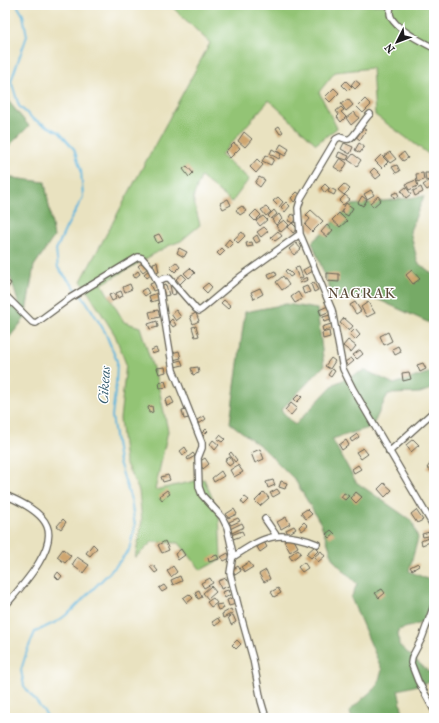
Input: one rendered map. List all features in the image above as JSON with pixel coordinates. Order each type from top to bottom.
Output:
[{"type":"street","points":[[391,5],[389,10],[390,16],[398,26],[434,48]]},
{"type":"street","points":[[370,114],[364,119],[352,137],[347,139],[340,137],[336,139],[301,198],[298,208],[300,234],[332,310],[343,369],[389,452],[434,527]]},
{"type":"street","points":[[158,281],[169,278],[199,311],[240,276],[300,234]]},
{"type":"street","points":[[5,295],[34,323],[39,321],[70,298],[140,257],[150,267],[161,290],[173,370],[202,443],[202,448],[198,458],[201,491],[206,500],[225,521],[231,542],[233,557],[230,572],[253,659],[266,718]]},
{"type":"street","points":[[389,452],[434,410]]},
{"type":"street","points":[[5,495],[30,508],[44,522],[48,532],[47,543],[36,566],[5,606]]},
{"type":"street","points":[[265,519],[276,536]]},
{"type":"street","points":[[233,557],[266,538],[276,536],[291,536],[316,544]]},
{"type":"street","points":[[434,605],[422,638],[412,656],[411,663],[418,681],[434,710]]},
{"type":"green space","points":[[170,5],[434,5],[434,158],[375,115],[372,68],[335,72],[319,92],[337,128],[316,144],[269,100],[221,155],[249,179],[232,202],[201,177],[193,198],[200,225],[181,241],[168,246],[102,284],[124,322],[140,327],[158,384],[168,431],[155,490],[204,479],[219,513],[221,559],[201,570],[179,543],[152,542],[135,558],[142,521],[139,491],[125,462],[120,419],[126,364],[115,335],[81,281],[210,43]]},
{"type":"green space","points":[[5,80],[10,103],[29,126],[5,150]]},
{"type":"green space","points":[[5,177],[45,182],[54,237],[34,266],[25,318],[5,343],[5,307],[20,308],[5,260]]},
{"type":"green space","points":[[424,196],[410,231],[418,263],[434,275],[434,325],[377,299],[333,297],[312,242],[352,205]]},
{"type":"green space","points":[[286,304],[317,309],[324,366],[281,410],[295,425],[334,384],[365,370],[394,384],[434,371],[434,388],[420,393],[388,394],[372,427],[332,439],[356,482],[412,521],[418,538],[409,571],[434,582],[434,605],[425,622],[398,630],[399,645],[429,672],[434,665],[434,681],[398,690],[404,718],[352,718],[349,711],[377,686],[382,670],[351,598],[357,584],[334,561],[321,524],[295,480],[263,448],[230,423],[245,312]]},
{"type":"building","points":[[355,80],[360,84],[355,89],[351,85]]},
{"type":"building","points":[[346,81],[352,87],[348,91],[342,85]]},
{"type":"building","points":[[334,88],[339,93],[330,102],[325,97]]},
{"type":"building","points":[[348,99],[353,105],[346,111],[341,104]]},
{"type":"building","points":[[365,99],[371,105],[363,113],[357,107]]},
{"type":"building","points":[[341,107],[344,110],[341,112],[346,117],[341,122],[337,117],[339,115],[336,111]]},
{"type":"building","points":[[354,112],[359,118],[351,125],[346,118]]},
{"type":"building","points":[[279,126],[283,132],[280,134],[276,128]]},
{"type":"building","points":[[361,127],[366,130],[360,140],[355,136]]},
{"type":"building","points":[[244,132],[252,139],[245,147],[238,141]]},
{"type":"building","points":[[234,143],[240,148],[230,158],[225,152]]},
{"type":"building","points":[[344,143],[353,147],[350,154],[341,149]]},
{"type":"building","points":[[359,143],[364,146],[360,153],[355,150]]},
{"type":"building","points":[[281,144],[289,149],[285,156],[277,151]]},
{"type":"building","points":[[272,149],[281,154],[279,159],[270,154]]},
{"type":"building","points":[[339,152],[349,156],[347,160],[337,157]]},
{"type":"building","points":[[390,152],[396,159],[390,163],[384,156]]},
{"type":"building","points":[[404,152],[408,158],[403,161],[399,156]]},
{"type":"building","points":[[353,154],[361,160],[357,166],[348,160]]},
{"type":"building","points":[[266,155],[274,159],[271,165],[262,161]]},
{"type":"building","points":[[381,155],[388,162],[382,168],[375,161]]},
{"type":"building","points":[[340,158],[347,163],[342,172],[334,167]]},
{"type":"building","points":[[257,159],[263,165],[256,173],[250,167]]},
{"type":"building","points":[[397,165],[400,171],[396,173],[392,167]]},
{"type":"building","points":[[187,166],[193,173],[189,177],[183,169]]},
{"type":"building","points":[[374,168],[381,175],[376,179],[370,172]]},
{"type":"building","points":[[423,173],[424,180],[417,182],[416,174]]},
{"type":"building","points":[[425,173],[429,173],[430,180],[426,181]]},
{"type":"building","points":[[259,177],[265,180],[260,187],[255,183]]},
{"type":"building","points":[[416,180],[418,186],[409,190],[406,184]]},
{"type":"building","points":[[429,181],[433,186],[427,190],[423,185]]},
{"type":"building","points":[[325,184],[329,188],[325,193],[321,188]]},
{"type":"building","points":[[344,184],[350,189],[344,195],[338,190]]},
{"type":"building","points":[[406,187],[411,194],[406,198],[401,191]]},
{"type":"building","points":[[421,187],[423,192],[415,196],[413,191]]},
{"type":"building","points":[[330,188],[336,191],[334,195],[328,192]]},
{"type":"building","points":[[371,190],[374,195],[367,199],[364,194]]},
{"type":"building","points":[[297,192],[301,195],[294,202],[291,198]]},
{"type":"building","points":[[397,192],[399,196],[394,198],[392,194]]},
{"type":"building","points":[[345,195],[350,199],[343,205],[339,201]]},
{"type":"building","points":[[362,196],[367,200],[363,206],[358,203]]},
{"type":"building","points":[[378,196],[381,200],[373,207],[370,203]]},
{"type":"building","points":[[278,197],[283,202],[279,207],[273,201]]},
{"type":"building","points":[[228,199],[231,205],[223,209],[220,203]]},
{"type":"building","points":[[286,202],[290,206],[285,212],[281,207]]},
{"type":"building","points":[[346,203],[353,208],[348,216],[341,212]]},
{"type":"building","points":[[242,206],[246,211],[240,215],[236,210]]},
{"type":"building","points":[[266,207],[271,212],[266,216],[261,210]]},
{"type":"building","points":[[256,210],[261,215],[255,221],[250,216]]},
{"type":"building","points":[[274,210],[277,214],[271,219],[268,216]]},
{"type":"building","points":[[311,210],[323,221],[312,232],[305,225],[310,219],[306,215]]},
{"type":"building","points":[[339,213],[347,221],[340,227],[332,220]]},
{"type":"building","points":[[279,214],[282,219],[276,225],[272,220]]},
{"type":"building","points":[[292,214],[297,217],[294,223],[288,221]]},
{"type":"building","points":[[263,216],[267,220],[260,226],[256,221]]},
{"type":"building","points":[[284,220],[289,225],[281,232],[276,226]]},
{"type":"building","points":[[292,223],[298,229],[293,233],[288,227]]},
{"type":"building","points":[[327,225],[333,230],[327,237],[321,232]]},
{"type":"building","points":[[264,227],[268,231],[261,237],[257,232]]},
{"type":"building","points":[[278,231],[282,236],[275,241],[271,237]]},
{"type":"building","points":[[242,232],[245,236],[238,243],[234,239]]},
{"type":"building","points":[[159,234],[163,241],[157,243],[154,236]]},
{"type":"building","points":[[257,235],[260,241],[256,243],[253,238]]},
{"type":"building","points":[[229,239],[233,243],[228,248],[224,245]]},
{"type":"building","points":[[252,242],[253,246],[247,247],[246,243]]},
{"type":"building","points":[[296,243],[301,249],[294,255],[289,249]]},
{"type":"building","points":[[179,248],[187,252],[184,257],[177,253]]},
{"type":"building","points":[[222,248],[225,251],[220,256],[217,253]]},
{"type":"building","points":[[143,262],[148,268],[143,272],[138,266]]},
{"type":"building","points":[[157,262],[159,272],[155,273],[153,263]]},
{"type":"building","points":[[176,262],[180,267],[175,272],[170,267]]},
{"type":"building","points":[[310,266],[313,271],[306,275],[303,270]]},
{"type":"building","points":[[299,267],[303,277],[299,279],[295,268]]},
{"type":"building","points":[[190,268],[195,273],[189,278],[184,273]]},
{"type":"building","points":[[287,269],[293,275],[290,277],[285,271]]},
{"type":"building","points":[[149,270],[152,274],[147,278],[144,274]]},
{"type":"building","points":[[412,270],[420,279],[413,284],[406,275]]},
{"type":"building","points":[[138,271],[140,274],[135,278],[133,275]]},
{"type":"building","points":[[275,271],[277,275],[270,279],[268,274]]},
{"type":"building","points":[[327,273],[339,274],[339,282],[327,281]]},
{"type":"building","points":[[182,274],[186,278],[180,284],[176,279]]},
{"type":"building","points":[[283,276],[289,285],[282,290],[276,282]]},
{"type":"building","points":[[307,277],[308,280],[300,283],[299,281]]},
{"type":"building","points":[[5,279],[11,283],[5,293]]},
{"type":"building","points":[[155,282],[158,289],[153,291],[150,284]]},
{"type":"building","points":[[208,283],[212,287],[207,293],[202,288]]},
{"type":"building","points":[[314,283],[318,290],[314,292],[311,284]]},
{"type":"building","points":[[130,284],[132,289],[125,292],[123,287]]},
{"type":"building","points":[[174,284],[176,294],[172,295],[170,285]]},
{"type":"building","points":[[166,285],[169,295],[165,296],[162,286]]},
{"type":"building","points":[[307,286],[310,292],[304,294],[302,288]]},
{"type":"building","points":[[146,288],[149,293],[145,296],[141,291]]},
{"type":"building","points":[[260,288],[263,294],[254,299],[251,292]]},
{"type":"building","points":[[121,291],[123,296],[118,298],[116,293]]},
{"type":"building","points":[[298,292],[302,299],[295,303],[291,297]]},
{"type":"building","points":[[114,293],[116,299],[112,301],[109,295]]},
{"type":"building","points":[[158,293],[161,299],[151,302],[149,296]]},
{"type":"building","points":[[224,300],[231,306],[228,309],[221,303]]},
{"type":"building","points":[[355,302],[361,311],[356,314],[350,305]]},
{"type":"building","points":[[368,302],[375,313],[367,317],[361,307]]},
{"type":"building","points":[[328,306],[330,311],[321,315],[319,310]]},
{"type":"building","points":[[158,310],[160,317],[151,319],[149,312]]},
{"type":"building","points":[[176,310],[181,317],[176,321],[171,314]]},
{"type":"building","points":[[196,313],[199,321],[193,324],[190,316]]},
{"type":"building","points":[[330,315],[331,320],[324,322],[323,317]]},
{"type":"building","points":[[344,318],[353,326],[349,331],[340,323]]},
{"type":"building","points":[[172,319],[176,325],[173,327],[169,322]]},
{"type":"building","points":[[157,321],[158,327],[150,329],[148,324]]},
{"type":"building","points":[[331,324],[333,328],[323,331],[322,327]]},
{"type":"building","points":[[196,326],[199,336],[195,337],[192,327]]},
{"type":"building","points":[[355,329],[360,335],[355,340],[350,334]]},
{"type":"building","points":[[329,331],[330,337],[323,339],[322,333]]},
{"type":"building","points":[[388,332],[392,341],[384,345],[380,336]]},
{"type":"building","points":[[348,340],[356,346],[351,352],[343,346]]},
{"type":"building","points":[[398,346],[401,352],[395,355],[392,349]]},
{"type":"building","points":[[156,348],[158,352],[152,354],[151,350]]},
{"type":"building","points":[[360,350],[363,354],[357,359],[353,355]]},
{"type":"building","points":[[179,351],[181,358],[173,360],[172,353]]},
{"type":"building","points":[[331,358],[335,361],[330,369],[325,366]]},
{"type":"building","points":[[351,358],[354,361],[348,366],[345,362]]},
{"type":"building","points":[[181,360],[183,365],[175,367],[174,362]]},
{"type":"building","points":[[423,363],[426,369],[420,372],[417,365]]},
{"type":"building","points":[[165,367],[166,372],[159,374],[157,368]]},
{"type":"building","points":[[198,367],[199,373],[193,375],[191,368]]},
{"type":"building","points":[[332,369],[335,371],[331,377],[328,375]]},
{"type":"building","points":[[409,372],[411,379],[403,381],[402,373]]},
{"type":"building","points":[[165,381],[167,387],[160,388],[159,383]]},
{"type":"building","points":[[299,394],[302,397],[297,402],[294,399]]},
{"type":"building","points":[[171,397],[174,403],[167,406],[165,400]]},
{"type":"building","points":[[291,403],[297,408],[291,415],[285,410]]},
{"type":"building","points":[[152,406],[153,412],[149,413],[148,407]]},
{"type":"building","points":[[187,410],[189,418],[184,419],[182,411]]},
{"type":"building","points":[[204,416],[206,419],[199,424],[197,420]]},
{"type":"building","points":[[206,429],[208,431],[202,437],[200,435]]},
{"type":"building","points":[[357,434],[359,437],[352,442],[350,439]]},
{"type":"building","points":[[220,435],[225,439],[222,442],[217,439]]},
{"type":"building","points":[[413,439],[419,445],[411,452],[406,445]]},
{"type":"building","points":[[213,440],[219,445],[215,450],[210,444]]},
{"type":"building","points":[[346,440],[349,445],[342,450],[339,445]]},
{"type":"building","points":[[185,447],[188,452],[183,455],[180,451]]},
{"type":"building","points":[[363,448],[368,454],[361,459],[356,452]]},
{"type":"building","points":[[260,449],[264,459],[255,463],[251,453]]},
{"type":"building","points":[[231,452],[237,460],[235,462],[229,454]]},
{"type":"building","points":[[193,453],[195,456],[188,460],[187,458]]},
{"type":"building","points":[[230,457],[233,463],[229,466],[225,460]]},
{"type":"building","points":[[205,458],[209,464],[203,469],[199,462]]},
{"type":"building","points":[[432,461],[434,462],[434,466],[431,471],[427,468]]},
{"type":"building","points":[[238,465],[243,472],[234,477],[230,470]]},
{"type":"building","points":[[358,465],[361,469],[354,473],[352,469]]},
{"type":"building","points":[[221,471],[224,476],[214,482],[212,478]]},
{"type":"building","points":[[168,475],[170,480],[163,482],[161,477]]},
{"type":"building","points":[[273,480],[275,485],[268,488],[266,482]]},
{"type":"building","points":[[281,481],[287,483],[285,489],[279,487]]},
{"type":"building","points":[[384,483],[392,490],[385,497],[378,489]]},
{"type":"building","points":[[277,489],[280,493],[273,497],[270,493]]},
{"type":"building","points":[[167,490],[170,494],[162,500],[159,496]]},
{"type":"building","points":[[264,492],[269,498],[260,506],[255,501]]},
{"type":"building","points":[[356,492],[362,497],[356,503],[351,498]]},
{"type":"building","points":[[344,493],[349,496],[345,500],[341,497]]},
{"type":"building","points":[[245,497],[249,500],[244,505],[241,501]]},
{"type":"building","points":[[234,509],[237,514],[228,518],[226,514]]},
{"type":"building","points":[[307,509],[312,514],[306,519],[301,513]]},
{"type":"building","points":[[416,510],[423,520],[417,523],[411,514]]},
{"type":"building","points":[[286,517],[290,524],[281,529],[277,522]]},
{"type":"building","points":[[238,518],[240,521],[231,525],[229,522]]},
{"type":"building","points":[[63,519],[66,522],[61,529],[57,526]]},
{"type":"building","points":[[304,522],[308,526],[302,531],[299,527]]},
{"type":"building","points":[[242,523],[244,527],[232,533],[230,529]]},
{"type":"building","points":[[294,526],[296,529],[288,534],[286,530]]},
{"type":"building","points":[[331,530],[335,534],[330,538],[326,534]]},
{"type":"building","points":[[242,531],[244,535],[233,539],[231,535]]},
{"type":"building","points":[[433,531],[434,535],[423,537],[422,534]]},
{"type":"building","points":[[292,536],[298,547],[290,552],[284,541]]},
{"type":"building","points":[[428,538],[430,542],[422,545],[421,541]]},
{"type":"building","points":[[165,541],[169,550],[162,553],[158,545]]},
{"type":"building","points":[[264,542],[267,547],[260,552],[257,547]]},
{"type":"building","points":[[93,544],[97,548],[90,556],[86,553]]},
{"type":"building","points":[[315,546],[319,550],[311,558],[306,554]]},
{"type":"building","points":[[63,549],[71,556],[65,563],[57,557]]},
{"type":"building","points":[[181,549],[185,555],[178,560],[175,554]]},
{"type":"building","points":[[298,549],[301,553],[292,560],[289,556]]},
{"type":"building","points":[[321,551],[325,556],[318,562],[314,557]]},
{"type":"building","points":[[228,553],[230,558],[224,561],[221,557]]},
{"type":"building","points":[[217,555],[219,559],[209,562],[208,558]]},
{"type":"building","points":[[77,557],[89,565],[83,573],[72,565]]},
{"type":"building","points":[[249,562],[253,567],[245,572],[241,567]]},
{"type":"building","points":[[304,562],[308,568],[302,572],[298,567]]},
{"type":"building","points":[[418,563],[419,566],[412,570],[410,567]]},
{"type":"building","points":[[153,565],[158,571],[155,573],[150,567]]},
{"type":"building","points":[[173,566],[177,572],[171,577],[167,571]]},
{"type":"building","points":[[238,566],[241,571],[235,575],[232,570]]},
{"type":"building","points":[[266,570],[270,579],[264,582],[259,574]]},
{"type":"building","points":[[58,572],[62,576],[59,580],[55,576]]},
{"type":"building","points":[[180,576],[182,581],[173,585],[171,580]]},
{"type":"building","points":[[210,578],[213,583],[204,588],[201,583]]},
{"type":"building","points":[[226,578],[229,586],[221,589],[218,581]]},
{"type":"building","points":[[164,585],[167,589],[162,592],[159,588]]},
{"type":"building","points":[[211,586],[216,592],[208,599],[203,593]]},
{"type":"building","points":[[278,588],[281,593],[274,597],[271,592]]},
{"type":"building","points":[[382,589],[385,593],[379,598],[375,593]]},
{"type":"building","points":[[199,590],[202,597],[198,599],[195,592]]},
{"type":"building","points":[[228,590],[230,595],[225,598],[222,592]]},
{"type":"building","points":[[189,594],[193,598],[187,603],[183,598]]},
{"type":"building","points":[[234,597],[236,604],[229,606],[227,600]]},
{"type":"building","points":[[213,598],[217,603],[211,607],[207,602]]},
{"type":"building","points":[[222,604],[224,608],[218,610],[216,605]]},
{"type":"building","points":[[231,609],[233,613],[223,618],[222,614]]},
{"type":"building","points":[[233,615],[236,622],[231,625],[228,617]]},
{"type":"building","points":[[218,618],[220,622],[215,626],[212,622]]},
{"type":"building","points":[[237,640],[241,644],[236,649],[232,645]]},
{"type":"waterway","name":"Cikeas","points":[[17,5],[23,15],[27,36],[11,81],[19,106],[33,119],[59,132],[74,149],[81,170],[83,197],[56,250],[58,268],[86,301],[105,332],[117,361],[112,416],[119,462],[131,500],[135,526],[129,550],[115,567],[70,612],[58,621],[35,632],[21,670],[24,686],[49,718]]},
{"type":"district","name":"NAGRAK","points":[[362,293]]}]
